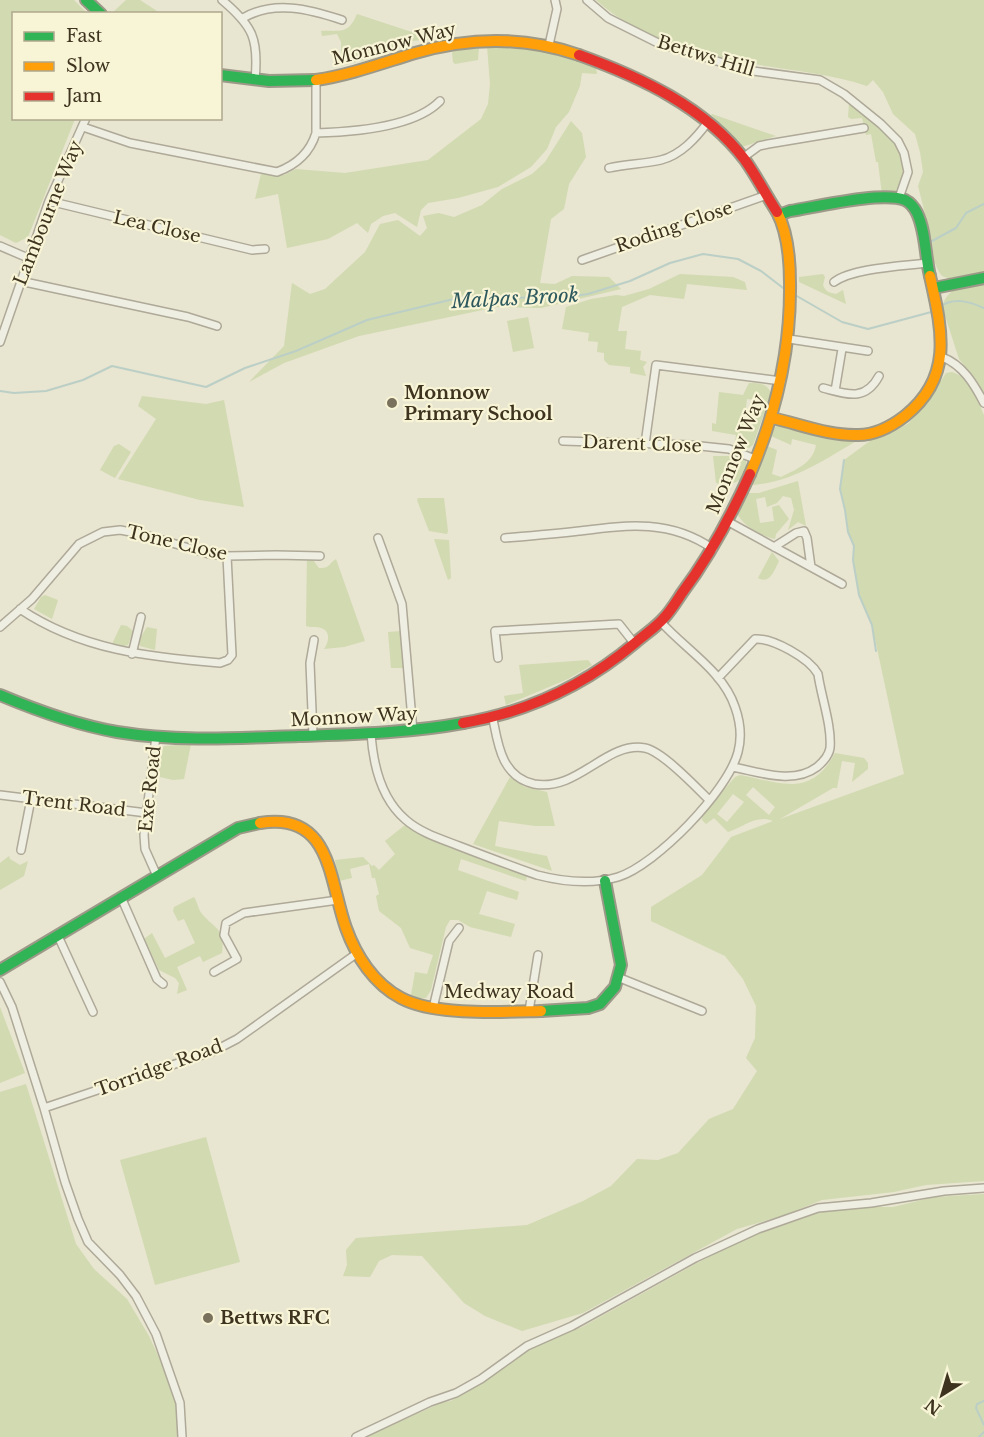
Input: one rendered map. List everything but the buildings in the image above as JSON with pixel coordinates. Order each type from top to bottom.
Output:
[{"type":"street","points":[[87,0],[99,12]]},
{"type":"street","points":[[222,0],[243,18],[256,46],[255,80]]},
{"type":"street","points":[[549,45],[556,9],[555,0]]},
{"type":"street","name":"Bettws Hill","points":[[587,0],[608,18],[658,43],[746,70],[820,80],[844,94],[898,141],[904,153],[908,172],[898,198]]},
{"type":"street","points":[[243,18],[254,10],[303,6],[342,20]]},
{"type":"street","name":"Monnow Way","points":[[0,695],[32,709],[94,727],[156,736],[222,738],[413,731],[493,719],[537,704],[583,682],[661,622],[712,549],[727,521],[772,418],[789,339],[791,302],[788,254],[779,215],[744,157],[708,122],[674,98],[583,56],[549,45],[516,40],[481,40],[444,46],[356,72],[316,80],[284,82],[222,75]]},
{"type":"street","points":[[83,127],[130,143],[277,172],[293,166],[308,151],[316,133],[316,80]]},
{"type":"street","points":[[316,133],[376,128],[407,120],[432,109],[440,101]]},
{"type":"street","name":"Lambourne Way","points":[[0,342],[49,201],[85,120]]},
{"type":"street","points":[[609,168],[662,160],[675,155],[698,135],[708,122]]},
{"type":"street","points":[[744,157],[759,146],[864,128]]},
{"type":"street","name":"Roding Close","points":[[582,260],[767,195]]},
{"type":"street","points":[[772,418],[838,434],[860,435],[875,432],[908,414],[921,402],[937,375],[943,348],[939,316],[917,213],[906,200],[898,198],[790,211],[779,215]]},
{"type":"street","name":"Lea Close","points":[[49,201],[252,250],[265,249]]},
{"type":"street","points":[[0,246],[28,258]]},
{"type":"street","points":[[834,282],[853,273],[927,263]]},
{"type":"street","points":[[934,293],[984,278]]},
{"type":"street","points":[[20,281],[188,317],[217,326]]},
{"type":"street","points":[[789,339],[842,349],[867,351]]},
{"type":"street","points":[[835,391],[842,349]]},
{"type":"street","points":[[942,357],[951,361],[966,375],[984,403]]},
{"type":"street","points":[[645,444],[656,365],[781,381]]},
{"type":"street","points":[[823,388],[852,395],[866,392],[879,376]]},
{"type":"street","name":"Darent Close","points":[[563,441],[690,445],[729,449],[755,459]]},
{"type":"street","points":[[727,521],[842,584]]},
{"type":"street","points":[[505,538],[629,525],[680,532],[699,540],[712,549]]},
{"type":"street","name":"Tone Close","points":[[0,627],[45,585],[79,544],[103,532],[120,530],[142,534],[208,554],[320,556]]},
{"type":"street","points":[[774,547],[796,533],[804,531],[811,567]]},
{"type":"street","points":[[378,538],[402,603],[413,731]]},
{"type":"street","points":[[20,609],[39,622],[103,647],[132,654],[188,662],[220,663],[228,660],[232,655],[227,556]]},
{"type":"street","points":[[132,654],[141,617]]},
{"type":"street","points":[[371,733],[372,752],[379,779],[389,801],[406,820],[426,833],[537,875],[570,882],[587,883],[605,880],[635,870],[664,848],[719,790],[732,766],[740,741],[739,724],[730,695],[718,678],[661,622]]},
{"type":"street","points":[[498,658],[495,631],[619,624],[634,643]]},
{"type":"street","points":[[718,678],[755,639],[765,639],[807,660],[818,674],[829,734],[830,748],[827,755],[822,764],[808,774],[788,777],[732,766]]},
{"type":"street","points":[[313,735],[310,663],[314,640]]},
{"type":"street","points":[[493,719],[501,756],[511,770],[527,782],[542,785],[561,783],[621,750],[644,747],[652,750],[673,766],[709,800]]},
{"type":"street","name":"Exe Road","points":[[156,736],[145,849],[157,876]]},
{"type":"street","name":"Trent Road","points":[[0,795],[147,813]]},
{"type":"street","points":[[21,850],[31,799]]},
{"type":"street","name":"Medway Road","points":[[0,970],[238,828],[257,822],[279,820],[300,827],[315,838],[322,848],[328,860],[344,927],[356,954],[375,978],[393,993],[419,1005],[433,1008],[470,1011],[568,1011],[591,1008],[607,998],[620,978]]},
{"type":"street","points":[[605,880],[621,965],[620,978],[702,1011]]},
{"type":"street","points":[[121,897],[157,979],[163,984]]},
{"type":"street","points":[[214,972],[237,959],[224,935],[226,923],[244,913],[338,900]]},
{"type":"street","points":[[433,1008],[449,941],[459,928]]},
{"type":"street","points":[[58,936],[93,1012]]},
{"type":"street","name":"Torridge Road","points":[[44,1108],[214,1051],[237,1039],[356,954]]},
{"type":"street","points":[[529,1011],[538,956]]},
{"type":"street","points":[[0,982],[12,1007],[65,1182],[88,1242],[120,1275],[136,1296],[156,1334],[180,1403],[182,1437]]},
{"type":"street","points":[[356,1437],[430,1402],[456,1393],[481,1379],[527,1346],[572,1326],[695,1258],[758,1229],[818,1208],[871,1203],[944,1191],[984,1188]]},
{"type":"green space","points":[[0,0],[74,0],[86,12],[12,12],[12,120],[75,120],[28,237],[16,243],[0,235]]},
{"type":"green space","points":[[126,0],[140,0],[158,12],[113,12]]},
{"type":"green space","points":[[596,0],[984,0],[984,274],[953,280],[942,276],[939,272],[934,261],[932,241],[918,186],[923,172],[915,134],[893,114],[883,92],[873,80],[867,86],[834,77],[701,52],[645,32],[627,23]]},
{"type":"green space","points":[[357,14],[433,39],[411,41],[376,57],[341,66],[341,42],[337,34],[322,36],[321,31],[343,30],[354,21]]},
{"type":"green space","points":[[487,46],[543,51],[596,68],[597,74],[582,73],[580,86],[569,112],[556,127],[547,149],[531,167],[498,187],[458,198],[428,203],[421,210],[417,227],[395,213],[383,216],[371,224],[368,233],[357,223],[328,239],[287,248],[278,194],[255,199],[261,174],[284,175],[296,169],[345,173],[428,160],[481,119],[488,104],[490,84]]},
{"type":"green space","points":[[479,47],[478,60],[455,64],[453,62],[452,53],[455,50]]},
{"type":"green space","points":[[849,104],[880,128],[898,148],[905,171],[901,184],[893,192],[882,195],[878,162],[876,162],[871,134],[866,135],[862,118],[848,117]]},
{"type":"green space","points":[[712,114],[776,136],[742,146]]},
{"type":"green space","points":[[571,121],[582,133],[586,157],[569,184],[564,209],[551,219],[540,283],[555,284],[572,276],[609,277],[621,289],[541,308],[497,307],[359,336],[284,363],[249,382],[284,346],[292,283],[310,294],[325,289],[365,252],[380,224],[398,220],[420,236],[427,228],[423,216],[439,213],[454,217],[482,205],[502,189],[532,174],[545,162]]},
{"type":"green space","points":[[680,274],[733,277],[745,282],[747,290],[687,284],[684,299],[650,295],[622,307],[618,331],[627,331],[625,349],[641,351],[640,360],[647,362],[643,367],[646,376],[630,373],[630,367],[609,365],[604,360],[604,353],[597,352],[598,342],[588,341],[589,333],[562,329],[566,307],[591,299],[624,296],[649,289]]},
{"type":"green space","points":[[823,274],[825,289],[836,294],[843,290],[846,304],[799,282],[799,277]]},
{"type":"green space","points":[[984,283],[984,395],[977,381],[959,359],[942,306],[954,290]]},
{"type":"green space","points":[[528,317],[534,348],[513,352],[507,321]]},
{"type":"green space","points":[[952,372],[964,379],[976,396],[984,415],[984,1181],[926,1185],[894,1192],[822,1200],[785,1215],[737,1229],[583,1313],[522,1331],[485,1316],[464,1303],[422,1256],[392,1255],[379,1261],[370,1277],[343,1276],[347,1265],[346,1250],[356,1238],[527,1225],[583,1201],[611,1186],[637,1159],[658,1160],[678,1153],[709,1119],[733,1109],[757,1071],[746,1058],[755,1038],[756,1006],[743,979],[725,956],[651,921],[651,907],[702,875],[731,837],[773,821],[756,820],[728,832],[714,818],[706,824],[702,820],[703,814],[735,777],[740,775],[794,784],[805,782],[816,777],[835,753],[864,758],[868,763],[868,769],[852,782],[855,763],[842,761],[837,788],[833,788],[780,819],[904,774],[872,625],[859,595],[853,560],[854,546],[848,532],[840,489],[844,460],[878,435],[909,423],[930,398],[946,373]],"holes":[[[753,787],[775,807],[769,815],[746,795]],[[733,794],[744,802],[727,822],[717,814]]]},
{"type":"green space","points":[[749,383],[765,386],[771,394],[753,445],[749,448],[735,443],[736,435],[712,431],[712,423],[716,424],[719,392],[743,395]],"holes":[[[747,399],[756,400],[753,425],[744,423]]]},
{"type":"green space","points":[[142,396],[206,404],[224,400],[244,507],[200,500],[118,479],[156,419],[138,406]]},
{"type":"green space","points":[[780,424],[840,440],[858,440],[793,475],[780,480],[751,485],[767,446],[777,450],[772,474],[781,477],[803,465],[812,456],[816,445],[792,439],[791,445],[771,436],[775,427]]},
{"type":"green space","points":[[119,444],[131,452],[115,478],[100,470],[114,446]]},
{"type":"green space","points":[[713,456],[735,456],[746,461],[745,473],[734,483],[716,483]]},
{"type":"green space","points":[[798,481],[806,526],[798,522],[788,530],[794,510],[791,498],[783,496],[777,503],[767,507],[765,497],[756,499],[760,523],[774,521],[772,507],[779,505],[789,519],[776,534],[775,539],[752,529],[736,511],[745,493],[759,493]]},
{"type":"green space","points":[[418,498],[444,498],[447,534],[429,531]]},
{"type":"green space","points":[[434,539],[449,540],[451,578],[448,580]]},
{"type":"green space","points":[[772,552],[779,561],[769,578],[762,580],[758,578]]},
{"type":"green space","points":[[307,556],[310,556],[319,568],[327,567],[336,559],[365,641],[344,647],[324,649],[328,634],[319,627],[306,626]]},
{"type":"green space","points":[[45,595],[58,600],[52,619],[34,609],[41,597]]},
{"type":"green space","points":[[121,625],[133,631],[128,645],[112,644]]},
{"type":"green space","points":[[147,627],[157,629],[155,650],[140,646],[139,640]]},
{"type":"green space","points":[[401,631],[403,668],[391,668],[388,632]]},
{"type":"green space","points":[[588,660],[592,665],[568,679],[506,705],[504,696],[523,693],[519,665]]},
{"type":"green space","points":[[191,744],[184,779],[173,780],[160,777],[159,761],[164,746]]},
{"type":"green space","points":[[510,777],[525,787],[547,792],[555,826],[499,821],[495,846],[547,856],[552,871],[473,844]]},
{"type":"green space","points":[[405,825],[446,846],[527,876],[526,881],[461,859],[458,870],[519,892],[517,900],[487,891],[479,914],[515,924],[511,937],[470,927],[458,920],[450,920],[446,927],[431,990],[426,998],[411,995],[415,972],[427,974],[433,955],[410,948],[401,928],[379,911],[376,896],[379,894],[369,864],[350,869],[352,878],[339,881],[335,860],[363,857],[379,870],[395,854],[385,841]]},
{"type":"green space","points":[[9,856],[20,865],[28,861],[24,876],[0,890],[0,863]]},
{"type":"green space","points":[[194,897],[201,913],[221,934],[222,953],[203,962],[200,956],[177,967],[187,990],[177,994],[179,983],[175,978],[159,970],[144,939],[152,933],[165,958],[195,943],[184,919],[178,921],[173,911],[174,907]]},
{"type":"green space","points":[[0,1007],[25,1073],[0,1083]]},
{"type":"green space","points":[[26,1084],[76,1244],[94,1269],[127,1299],[149,1336],[180,1403],[182,1437],[0,1437],[0,1092]]},
{"type":"green space","points":[[206,1137],[240,1262],[155,1285],[120,1160]]},
{"type":"green space","points":[[984,1194],[984,1437],[365,1437],[443,1402],[451,1401],[486,1380],[527,1349],[582,1327],[749,1237],[821,1212],[855,1207],[893,1207],[934,1197]]},
{"type":"waterway","points":[[932,241],[956,228],[966,213],[984,204]]},
{"type":"waterway","name":"Malpas Brook","points":[[0,391],[14,393],[46,391],[83,380],[112,366],[206,387],[245,368],[296,351],[367,320],[462,297],[561,298],[588,294],[630,281],[670,263],[703,254],[738,259],[761,271],[787,291]]},
{"type":"waterway","name":"Malpas Brook","points":[[795,295],[842,322],[868,329],[935,311]]},
{"type":"waterway","name":"Malpas Brook","points":[[939,307],[950,302],[961,301],[984,308]]},
{"type":"waterway","points":[[844,460],[840,489],[848,532],[854,546],[853,560],[859,595],[872,625],[876,651]]},
{"type":"waterway","points":[[984,1401],[977,1404],[976,1408],[984,1425]]},
{"type":"waterway","points":[[979,1437],[984,1432]]},
{"type":"traffic: fast","points":[[86,0],[99,12]]},
{"type":"traffic: fast","points":[[222,75],[269,81],[316,80]]},
{"type":"traffic: fast","points":[[779,215],[865,198],[905,200],[913,207],[920,220],[930,276]]},
{"type":"traffic: fast","points":[[934,288],[984,278]]},
{"type":"traffic: fast","points":[[0,695],[87,726],[163,737],[231,738],[361,734],[463,723]]},
{"type":"traffic: fast","points":[[0,970],[238,828],[260,823]]},
{"type":"traffic: fast","points":[[541,1011],[588,1008],[600,1004],[615,987],[621,965],[605,881]]},
{"type":"traffic: slow","points":[[316,80],[354,72],[436,48],[477,42],[538,44],[579,55]]},
{"type":"traffic: slow","points":[[750,474],[774,404],[788,333],[789,256],[784,229],[777,212]]},
{"type":"traffic: slow","points":[[772,418],[825,432],[858,435],[883,429],[905,416],[921,401],[938,369],[940,334],[930,276]]},
{"type":"traffic: slow","points":[[260,823],[284,822],[301,828],[314,839],[324,853],[340,910],[355,949],[374,977],[391,992],[415,1004],[431,1008],[469,1012],[541,1011]]},
{"type":"traffic: jam","points":[[579,55],[648,84],[691,109],[711,124],[745,160],[777,212]]},
{"type":"traffic: jam","points":[[463,723],[510,712],[555,695],[596,672],[657,625],[671,610],[710,551],[750,474]]},
{"type":"place","name":"Monnow Primary School","points":[[392,403]]},
{"type":"place","name":"Bettws RFC","points":[[208,1318]]}]
